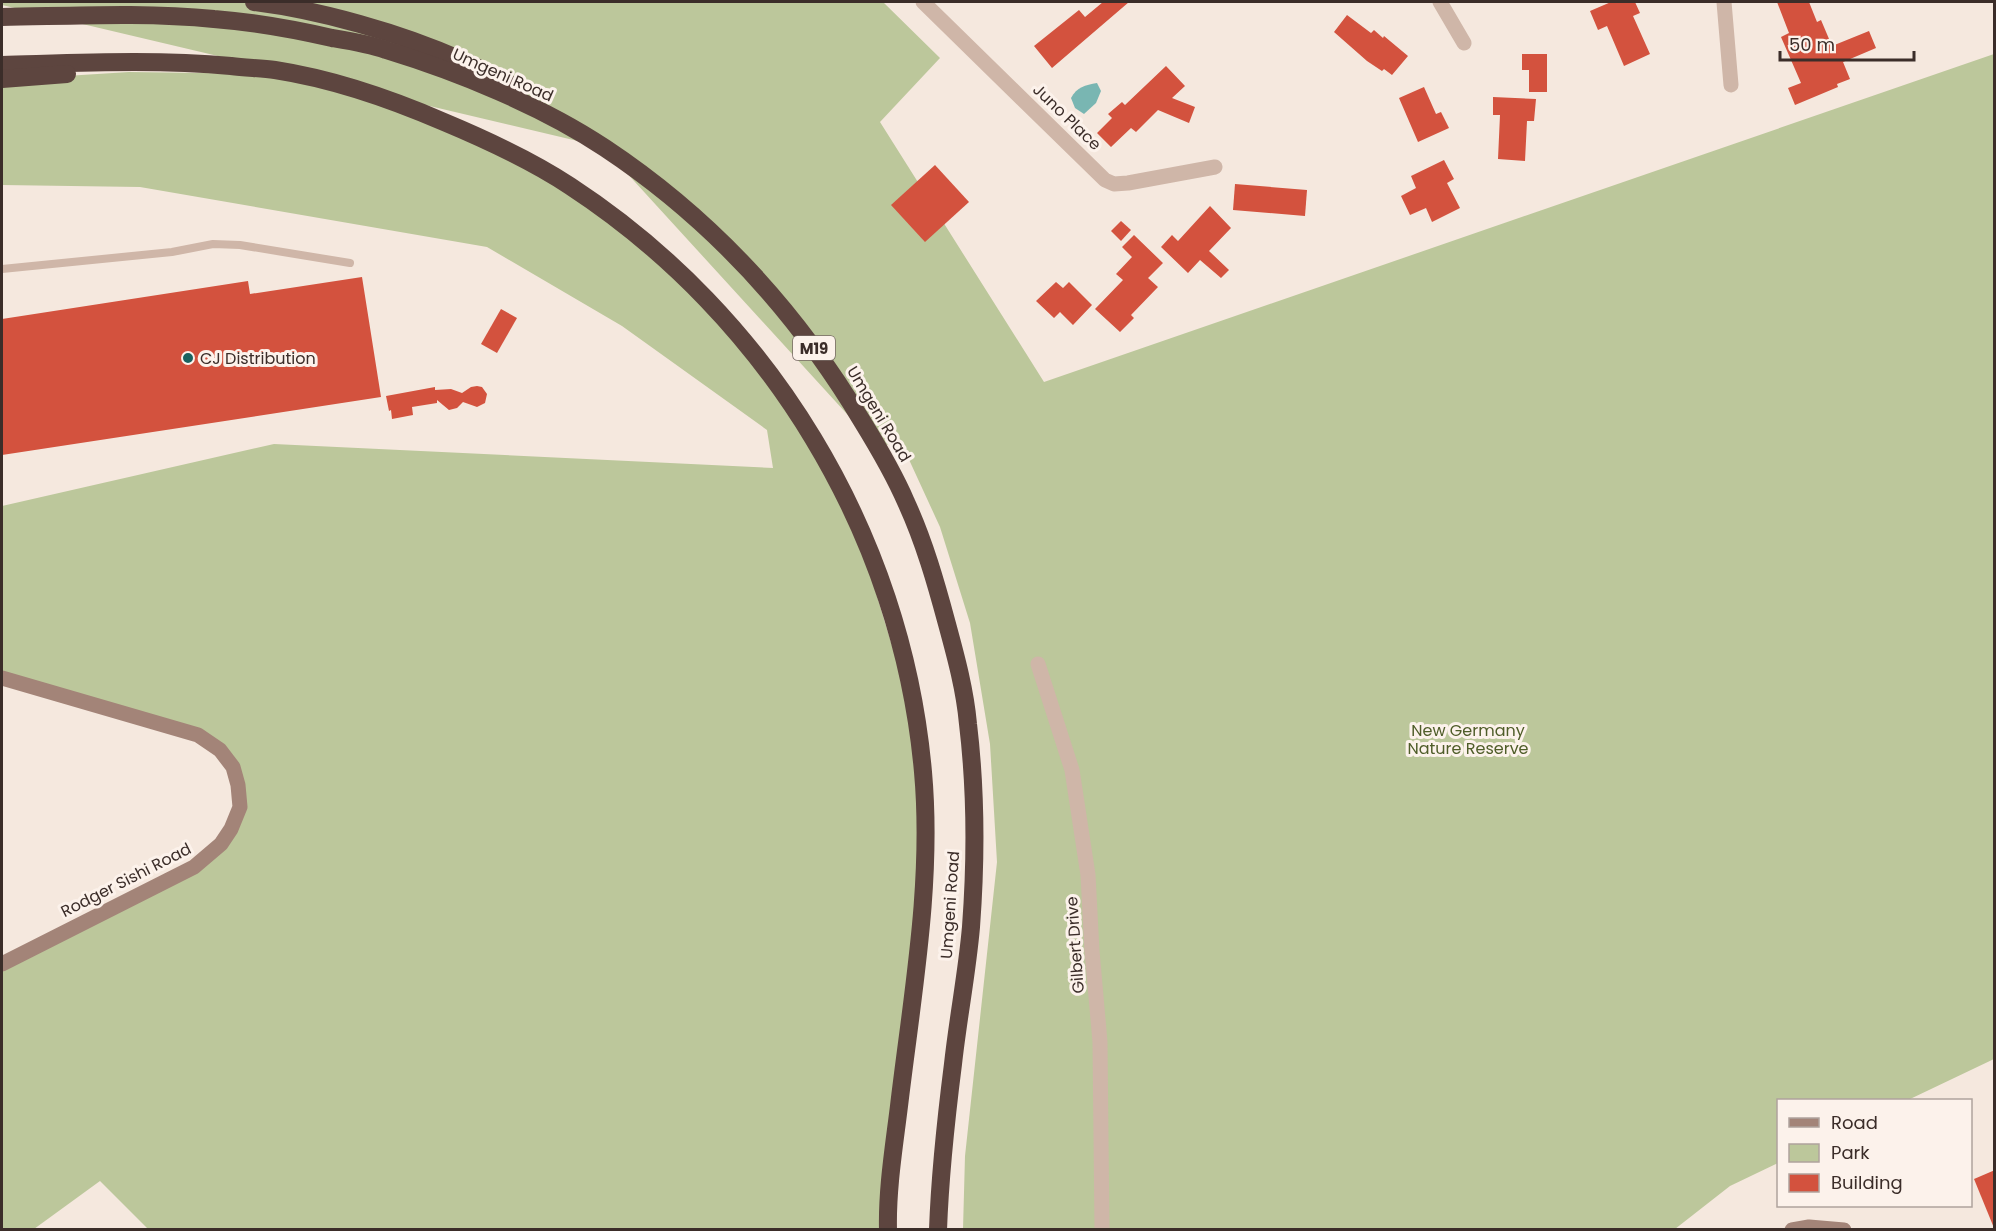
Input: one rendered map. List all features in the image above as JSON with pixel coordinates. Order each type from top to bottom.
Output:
[{"type":"highway","points":[[254,2],[350,22],[402,37],[461,60],[519,89],[603,147]]},
{"type":"highway","name":"Umgeni Road","points":[[2,17],[212,18],[314,34],[383,49],[457,75],[525,103],[603,147],[669,196],[728,247],[785,309],[834,377],[878,448],[907,503],[935,580],[956,656],[968,720],[973,783],[970,928],[943,1145],[938,1230]]},
{"type":"highway","name":"Umgeni Road","points":[[2,64],[194,63],[276,70],[352,88],[420,112],[489,140],[568,184],[635,232],[692,282],[733,326],[769,372],[800,415],[827,460],[844,492],[876,565],[891,607],[903,653],[913,699],[923,771],[926,836],[923,908],[898,1114],[888,1230]]},
{"type":"highway","points":[[2,79],[128,70],[276,70]]},
{"type":"street","name":"Juno Place","points":[[922,2],[1106,180],[1114,184],[1128,183],[1215,167]]},
{"type":"street","points":[[1440,2],[1464,43]]},
{"type":"street","points":[[1724,2],[1731,85]]},
{"type":"street","name":"Gilbert Drive","points":[[1038,664],[1072,770],[1088,874],[1100,1042],[1102,1230]]},
{"type":"street","name":"Rodger Sishi Road","points":[[2,678],[198,735],[220,750],[233,767],[238,785],[240,807],[231,830],[221,844],[194,867],[2,964]]},
{"type":"street","points":[[1792,1230],[1809,1227],[1844,1230]]},
{"type":"lane","points":[[2,269],[172,252],[213,244],[240,245],[350,263]]},
{"type":"green space","name":"New Germany Nature Reserve","points":[[2,2],[883,2],[940,58],[880,122],[1044,382],[1994,54],[1994,1059],[1910,1099],[1777,1099],[1777,1163],[1730,1186],[1675,1229],[963,1229],[965,1156],[997,862],[990,744],[970,623],[940,527],[900,440],[878,448],[603,147],[2,5]]},
{"type":"green space","points":[[129,72],[275,74],[356,94],[490,143],[634,234],[767,372],[856,527],[910,705],[924,837],[886,1229],[148,1229],[100,1181],[34,1229],[2,1229],[2,967],[212,855],[243,800],[218,745],[2,676],[2,506],[274,444],[773,468],[767,430],[622,326],[487,247],[140,187],[2,185],[2,80]]},
{"type":"water","points":[[1097,83],[1101,91],[1096,103],[1084,114],[1075,108],[1071,98],[1082,87]]},
{"type":"building","points":[[1103,2],[1129,2],[1052,68],[1034,46],[1079,10],[1085,17]]},
{"type":"building","points":[[1611,2],[1635,2],[1640,13],[1633,16],[1650,54],[1624,66],[1607,26],[1598,30],[1590,11]]},
{"type":"building","points":[[1777,2],[1809,2],[1817,22],[1821,20],[1832,46],[1869,31],[1876,48],[1843,62],[1850,79],[1837,84],[1838,87],[1795,105],[1788,88],[1801,83],[1781,37],[1789,33]]},
{"type":"building","points":[[1347,15],[1371,33],[1374,30],[1383,38],[1384,36],[1408,56],[1392,75],[1367,61],[1334,32]]},
{"type":"building","points":[[1522,54],[1547,54],[1547,92],[1529,92],[1529,70],[1522,70]]},
{"type":"building","points":[[1166,66],[1185,86],[1172,98],[1195,107],[1189,123],[1158,110],[1136,132],[1131,128],[1111,147],[1097,133],[1112,118],[1108,114],[1122,102],[1125,105]]},
{"type":"building","points":[[1424,87],[1436,114],[1441,112],[1449,128],[1418,142],[1399,98]]},
{"type":"building","points":[[1493,97],[1536,99],[1534,121],[1527,121],[1525,161],[1498,159],[1500,115],[1493,115]]},
{"type":"building","points":[[1444,160],[1454,179],[1447,183],[1460,208],[1432,222],[1426,208],[1410,215],[1401,196],[1416,188],[1411,176]]},
{"type":"building","points":[[935,165],[969,202],[925,242],[891,205]]},
{"type":"building","points":[[1235,184],[1307,190],[1305,216],[1233,210]]},
{"type":"building","points":[[1210,206],[1231,228],[1209,251],[1229,270],[1221,278],[1200,260],[1188,273],[1161,247],[1172,235],[1178,241]]},
{"type":"building","points":[[1121,221],[1131,230],[1121,241],[1111,231]]},
{"type":"building","points":[[1134,235],[1163,263],[1148,278],[1158,287],[1131,315],[1134,318],[1120,332],[1095,309],[1123,280],[1116,274],[1132,257],[1122,247]]},
{"type":"building","name":"CJ Distribution","points":[[362,277],[381,397],[2,455],[2,319],[248,281],[250,294]]},
{"type":"building","points":[[1056,282],[1063,288],[1069,282],[1092,305],[1073,325],[1060,312],[1054,318],[1036,301]]},
{"type":"building","points":[[501,309],[517,318],[497,353],[481,344]]},
{"type":"building","points":[[477,386],[482,387],[487,394],[485,403],[477,407],[463,402],[457,408],[449,410],[437,400],[437,403],[412,407],[413,415],[392,419],[386,396],[435,387],[435,390],[451,389],[462,393]]},
{"type":"building","points":[[1995,1170],[1995,1228],[1994,1228],[1974,1179]]},
{"type":"place","name":"CJ Distribution","points":[[188,358]]}]
